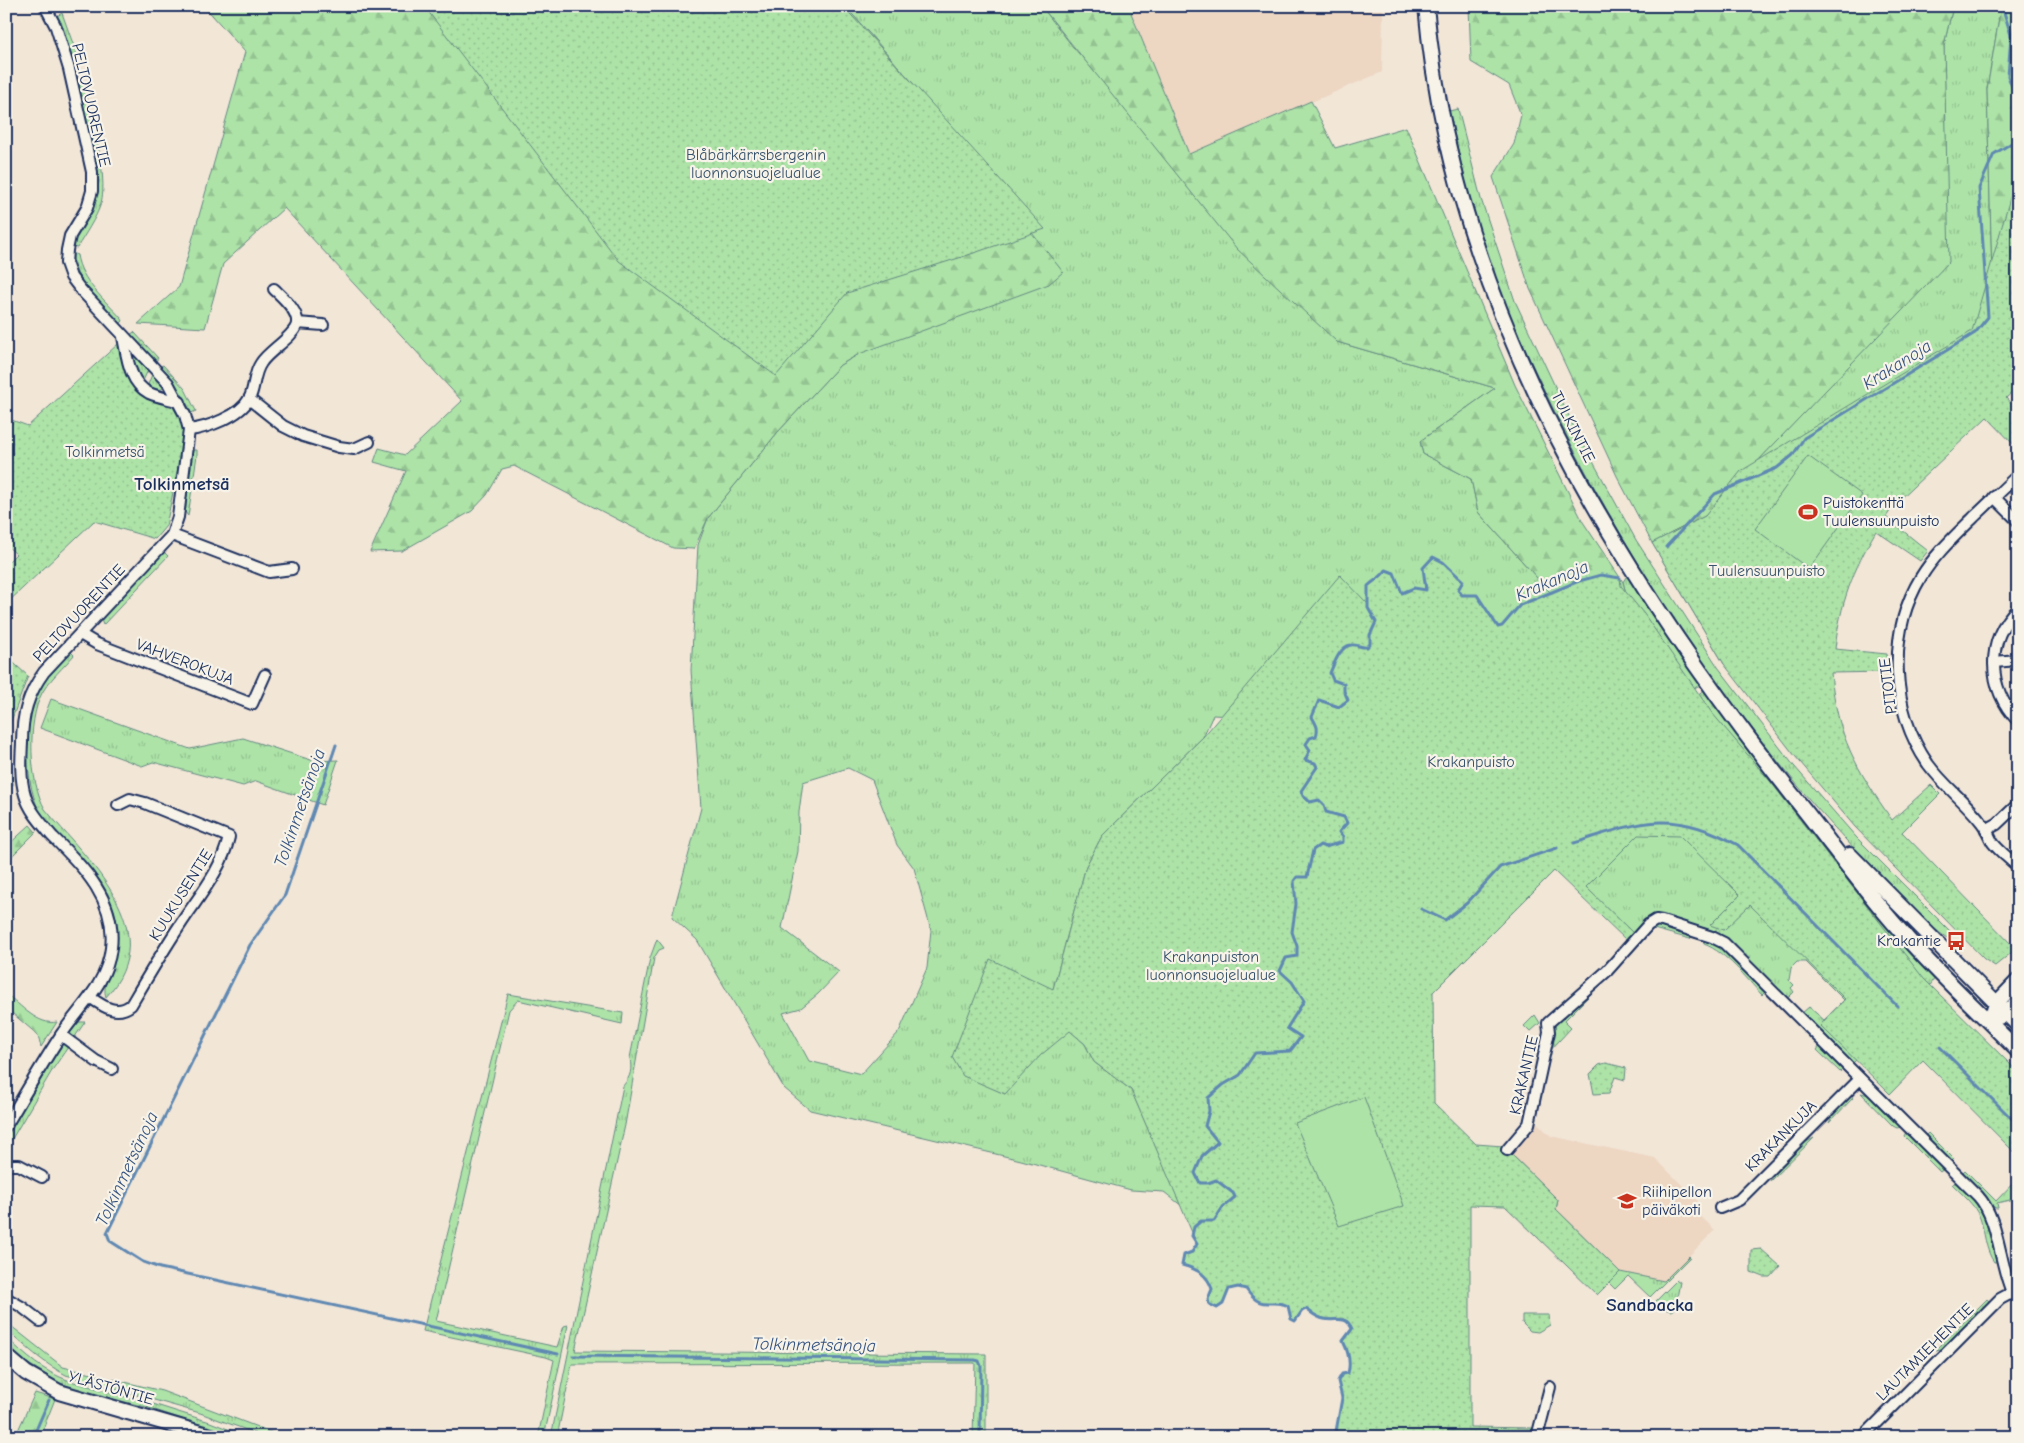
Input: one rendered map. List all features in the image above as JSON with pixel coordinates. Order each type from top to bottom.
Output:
[{"type":"main road","name":"TULKINTIE","points":[[1426,6],[1433,71],[1441,117],[1459,193],[1499,310],[1554,429],[1592,502],[1630,566],[1677,638],[1750,742],[1805,810]]},
{"type":"main road","points":[[1805,810],[2018,1025]]},
{"type":"main road","points":[[1805,810],[1907,939],[2018,1051]]},
{"type":"main road","points":[[1990,1022],[1997,1003],[2018,981]]},
{"type":"main road","points":[[1990,1022],[2007,1013],[2018,1002]]},
{"type":"main road","name":"YLÄSTÖNTIE","points":[[6,1356],[26,1373],[59,1392],[214,1437]]},
{"type":"street","name":"PELTOVUORENTIE","points":[[6,1126],[61,1035],[91,998],[108,965],[111,949],[111,922],[100,891],[86,872],[36,817],[25,796],[22,778],[22,725],[28,699],[44,672],[172,535],[178,518],[189,430],[180,402],[168,384],[81,290],[66,263],[70,236],[87,208],[92,191],[92,172],[69,69],[56,27],[45,6]]},
{"type":"street","points":[[189,430],[202,428],[220,421],[239,409],[249,399],[254,378],[261,362],[293,331],[297,323],[291,307],[274,290]]},
{"type":"street","points":[[297,323],[323,325]]},
{"type":"street","name":"PELTOVUORENTIE","points":[[123,337],[130,368],[138,384],[149,393],[180,402]]},
{"type":"street","points":[[249,399],[283,426],[303,436],[340,447],[354,449],[369,442]]},
{"type":"street","name":"PITOTIE","points":[[2018,475],[1948,542],[1921,578],[1904,615],[1897,659],[1902,702],[1917,745],[1928,764],[1982,823],[1993,843],[2018,867]]},
{"type":"street","points":[[1994,497],[2018,521]]},
{"type":"street","points":[[172,535],[269,572],[292,569]]},
{"type":"street","points":[[2018,608],[2003,625],[1995,648],[1994,662],[1995,682],[2000,696],[2008,711],[2018,720]]},
{"type":"street","name":"VAHVEROKUJA","points":[[80,634],[97,644],[252,704],[265,676]]},
{"type":"street","points":[[1994,662],[2018,660]]},
{"type":"street","name":"KUUKUSENTIE","points":[[91,998],[117,1011],[125,1010],[132,1005],[168,943],[218,868],[226,853],[229,837],[145,803],[130,799],[118,805]]},
{"type":"street","points":[[1986,830],[1998,824],[2018,804]]},
{"type":"street","name":"KRAKANTIE","points":[[1507,1150],[1529,1124],[1549,1032],[1548,1023],[1607,971],[1639,933],[1656,920],[1712,937],[1724,943],[1982,1201],[1989,1214],[2006,1280],[2016,1292]]},
{"type":"street","points":[[61,1035],[96,1061],[112,1069]]},
{"type":"street","name":"KRAKANKUJA","points":[[1720,1208],[1739,1200],[1860,1079]]},
{"type":"street","points":[[6,1165],[18,1165],[42,1177]]},
{"type":"street","name":"LAUTAMIEHENTIE","points":[[1863,1437],[2000,1299],[2016,1292]]},
{"type":"street","points":[[6,1298],[22,1306],[40,1321]]},
{"type":"street","points":[[1537,1437],[1550,1387]]},
{"type":"shaded area","points":[[1143,6],[1383,6],[1382,72],[1189,154],[1131,13]]},
{"type":"shaded area","name":"Riihipellon päiväkoti","points":[[1534,1120],[1551,1136],[1655,1158],[1698,1201],[1692,1208],[1715,1230],[1664,1281],[1620,1272],[1556,1209],[1558,1200],[1510,1153],[1532,1130]]},
{"type":"green space","points":[[204,6],[845,6],[911,81],[1063,272],[1049,284],[859,354],[840,365],[777,433],[708,518],[694,549],[673,548],[514,466],[502,469],[487,495],[472,511],[402,551],[370,552],[406,471],[374,462],[379,448],[405,455],[462,401],[284,208],[223,264],[205,328],[138,324],[179,287],[245,52]]},
{"type":"green space","name":"Blåbärkärrsbergenin luonnonsuojelualue","points":[[424,6],[843,6],[1045,229],[847,293],[776,376],[619,261]]},
{"type":"green space","points":[[845,6],[1041,6],[1073,47],[1337,342],[1495,388],[1420,441],[1423,454],[1471,479],[1478,512],[1547,589],[1630,609],[1623,582],[1628,577],[1646,607],[1700,685],[1685,693],[1299,720],[1213,715],[1203,737],[1102,836],[1086,866],[1053,989],[991,1087],[1005,1094],[1058,1020],[1085,1044],[1094,1062],[1131,1090],[1182,1206],[1164,1192],[1131,1190],[1021,1160],[810,1110],[784,1088],[697,940],[672,917],[701,808],[691,670],[698,545],[708,518],[777,433],[840,365],[859,354],[911,81]],"holes":[[[848,768],[872,780],[897,845],[914,868],[931,930],[927,968],[899,1032],[861,1074],[809,1061],[783,1013],[801,1008],[818,994],[839,972],[782,928],[798,851],[799,812],[803,782]]]},
{"type":"green space","points":[[1041,6],[1143,6],[1131,13],[1189,154],[1311,101],[1335,148],[1406,127],[1515,385],[1583,522],[1623,582],[1630,609],[1633,675],[1547,589],[1478,512],[1471,479],[1423,454],[1420,441],[1495,388],[1337,342],[1237,249]]},
{"type":"green space","points":[[1469,6],[1953,6],[1944,45],[1949,262],[1705,516],[1652,543],[1617,476],[1530,289],[1493,177],[1514,144],[1521,115],[1509,85],[1471,62]]},
{"type":"green space","points":[[1953,6],[2001,6],[1987,89],[1993,313],[2018,183],[2018,342],[1730,663],[1724,664],[1652,543],[1705,516],[1948,262],[1944,45]]},
{"type":"green space","points":[[2001,6],[2018,6],[2018,183],[2014,185],[1993,313],[1987,89]]},
{"type":"green space","points":[[62,13],[77,58],[73,59],[57,16]]},
{"type":"green space","points":[[77,79],[82,80],[84,85],[94,128],[101,161],[103,191],[96,215],[77,248],[73,247],[74,242],[93,207],[96,199],[98,179]]},
{"type":"green space","points":[[1458,109],[1481,199],[1515,301],[1574,427],[1636,540],[1718,667],[1794,766],[1856,837],[1952,933],[1947,938],[1918,914],[1843,837],[1779,763],[1712,675],[1650,583],[1568,438],[1519,336],[1488,257],[1463,171],[1449,111]]},
{"type":"green space","name":"Tuulensuunpuisto","points":[[2018,183],[2018,387],[2006,398],[2018,411],[2018,449],[1987,417],[1895,504],[1886,517],[1928,551],[1920,561],[1876,531],[1854,574],[1844,602],[1835,649],[1887,654],[1888,672],[1831,673],[1838,716],[1850,751],[1858,768],[1892,820],[1931,785],[1940,794],[1902,832],[2016,949],[1995,966],[1984,959],[1855,827],[1795,756],[1724,664],[1652,543],[1705,516],[1741,471],[1972,331],[2014,184]]},
{"type":"green space","points":[[73,253],[77,255],[83,273],[89,282],[122,319],[123,321],[120,324],[97,301],[83,283],[74,264]]},
{"type":"green space","points":[[134,332],[158,358],[155,363],[130,335]]},
{"type":"green space","name":"Tolkinmetsä","points":[[118,344],[126,372],[173,407],[181,421],[183,432],[180,458],[166,526],[155,539],[94,521],[6,604],[6,564],[16,554],[6,545],[6,418],[28,426]]},
{"type":"green space","points":[[133,353],[149,368],[142,383],[137,377],[131,354]]},
{"type":"green space","points":[[163,365],[185,389],[196,411],[191,413],[184,397],[159,367]]},
{"type":"green space","points":[[153,372],[164,388],[159,390],[147,387]]},
{"type":"green space","points":[[193,450],[197,450],[197,455],[188,516],[185,512]]},
{"type":"green space","name":"Puistokenttä Tuulensuunpuisto","points":[[1808,456],[1862,495],[1809,569],[1755,529]]},
{"type":"green space","points":[[164,552],[168,556],[103,625],[101,620]]},
{"type":"green space","name":"Krakanpuisto","points":[[1433,557],[1443,562],[1463,581],[1458,590],[1462,595],[1477,595],[1498,627],[1502,626],[1520,605],[1579,581],[1601,575],[1620,578],[1621,586],[1644,614],[1712,713],[1770,781],[1924,979],[2018,1072],[2018,1156],[1923,1060],[1890,1094],[1820,1025],[1845,999],[1750,905],[1724,930],[1710,925],[1740,895],[1680,836],[1638,835],[1586,887],[1633,933],[1626,940],[1554,871],[1433,992],[1434,1103],[1476,1144],[1503,1146],[1558,1200],[1556,1209],[1620,1272],[1597,1295],[1505,1206],[1470,1205],[1470,1427],[1533,1428],[1530,1437],[1335,1437],[1342,1398],[1338,1381],[1342,1374],[1348,1373],[1349,1369],[1348,1357],[1343,1341],[1352,1329],[1347,1321],[1342,1318],[1323,1318],[1306,1309],[1302,1311],[1295,1321],[1291,1319],[1288,1306],[1277,1303],[1262,1303],[1257,1301],[1246,1289],[1238,1287],[1229,1289],[1223,1304],[1217,1308],[1209,1304],[1208,1299],[1212,1289],[1207,1279],[1197,1270],[1182,1265],[1184,1255],[1192,1252],[1197,1244],[1131,1090],[1094,1062],[1085,1044],[1070,1031],[1041,1055],[1005,1094],[963,1076],[952,1057],[990,959],[1053,989],[1086,866],[1102,836],[1203,737],[1340,575],[1368,604],[1368,586],[1386,570],[1394,573],[1402,593],[1414,588],[1425,590],[1423,568]]},
{"type":"green space","points":[[71,652],[74,655],[45,688],[37,705],[32,735],[33,768],[45,809],[99,873],[114,896],[125,921],[128,946],[123,971],[106,997],[106,985],[117,943],[117,922],[113,908],[107,894],[90,870],[42,815],[32,789],[27,754],[29,720],[37,693],[53,671]]},
{"type":"green space","points":[[6,656],[28,676],[10,724],[9,746],[13,785],[6,780]]},
{"type":"green space","points":[[1704,690],[1812,831],[1936,976],[1926,992],[1853,1063],[1802,1013],[1809,1007],[1824,1020],[1844,1000],[1806,962],[1797,962],[1791,968],[1789,980],[1794,985],[1791,988],[1794,992],[1786,998],[1723,936],[1714,931],[1655,914],[1633,934],[1587,889],[1571,836],[1697,695]]},
{"type":"green space","points":[[51,699],[190,749],[243,738],[314,761],[338,760],[323,805],[256,781],[243,786],[153,762],[142,766],[40,728]]},
{"type":"green space","points":[[30,825],[36,832],[6,862],[6,847]]},
{"type":"green space","points":[[1657,925],[1692,935],[1690,939],[1650,928]]},
{"type":"green space","points":[[1702,938],[1720,946],[1766,991],[1762,995],[1728,959],[1704,944]]},
{"type":"green space","points":[[657,939],[664,948],[659,950],[654,958],[625,1125],[575,1351],[986,1354],[986,1437],[973,1437],[975,1363],[572,1364],[557,1437],[551,1437],[623,1086],[630,1073],[630,1058],[650,958]]},
{"type":"green space","points":[[1593,989],[1595,990],[1564,1021],[1571,1028],[1547,1054],[1556,1022]]},
{"type":"green space","points":[[6,994],[36,1018],[43,1021],[57,1022],[41,1047],[38,1035],[6,1008]]},
{"type":"green space","points":[[508,994],[623,1013],[622,1024],[518,1000],[509,1010],[436,1321],[557,1347],[564,1326],[568,1325],[544,1437],[538,1437],[554,1360],[423,1331]]},
{"type":"green space","points":[[1535,1015],[1540,1023],[1530,1032],[1524,1026]]},
{"type":"green space","points":[[79,1022],[85,1022],[53,1069],[6,1149],[6,1138],[63,1042]]},
{"type":"green space","points":[[1820,1046],[1843,1069],[1840,1072],[1817,1050]]},
{"type":"green space","points":[[1606,1063],[1626,1068],[1625,1080],[1615,1077],[1609,1093],[1594,1094],[1590,1074],[1599,1065]]},
{"type":"green space","points":[[1861,1093],[1869,1095],[1901,1127],[1893,1126]]},
{"type":"green space","points":[[1850,1095],[1853,1098],[1829,1123],[1834,1112]]},
{"type":"green space","points":[[1364,1097],[1404,1206],[1339,1226],[1295,1123]]},
{"type":"green space","points":[[1906,1132],[1944,1169],[1940,1172],[1904,1136]]},
{"type":"green space","points":[[1928,1133],[1954,1159],[1951,1162],[1925,1136]]},
{"type":"green space","points":[[1814,1138],[1770,1181],[1777,1168],[1788,1156]]},
{"type":"green space","points":[[1509,1152],[1558,1200],[1556,1209],[1620,1272],[1664,1281],[1690,1257],[1650,1297],[1628,1276],[1615,1289],[1499,1173]]},
{"type":"green space","points":[[1965,1170],[1996,1201],[2018,1178],[2018,1198],[1997,1203],[1998,1208],[1995,1208],[1962,1173]]},
{"type":"green space","points":[[1958,1183],[1977,1202],[1984,1214],[1996,1262],[1994,1262],[1989,1252],[1978,1213],[1952,1184]]},
{"type":"green space","points":[[1761,1249],[1780,1266],[1770,1277],[1764,1277],[1751,1272],[1751,1250]]},
{"type":"green space","points":[[1677,1280],[1680,1282],[1675,1308],[1671,1311],[1658,1307],[1655,1302]]},
{"type":"green space","points":[[1987,1299],[1989,1301],[1941,1349],[1936,1350]]},
{"type":"green space","points":[[1522,1315],[1549,1315],[1550,1325],[1538,1332],[1530,1331],[1522,1323]]},
{"type":"green space","points":[[6,1322],[63,1367],[162,1391],[284,1437],[266,1437],[200,1413],[66,1375],[42,1360],[20,1342],[6,1329]]},
{"type":"green space","points":[[6,1337],[35,1363],[60,1377],[210,1422],[248,1437],[236,1437],[146,1407],[84,1392],[58,1382],[27,1363],[6,1344]]},
{"type":"green space","points":[[35,1393],[55,1399],[40,1437],[15,1437]]},
{"type":"waterway","name":"Krakanoja","points":[[2002,6],[2011,35],[2008,76],[2018,103]]},
{"type":"waterway","name":"Krakanoja","points":[[1666,547],[1715,494],[1777,468],[1793,455],[1804,438],[1975,333],[1988,317],[1979,188],[1994,154],[2018,139]]},
{"type":"waterway","name":"Krakanoja","points":[[1335,1437],[1342,1398],[1338,1381],[1342,1374],[1348,1373],[1349,1369],[1348,1357],[1343,1341],[1352,1329],[1350,1324],[1344,1320],[1321,1318],[1306,1309],[1302,1311],[1295,1321],[1291,1319],[1288,1306],[1277,1303],[1262,1303],[1257,1301],[1246,1289],[1238,1287],[1229,1289],[1223,1304],[1217,1308],[1209,1304],[1208,1299],[1212,1289],[1207,1279],[1197,1270],[1182,1265],[1184,1255],[1192,1252],[1197,1244],[1192,1236],[1194,1227],[1201,1221],[1214,1221],[1223,1207],[1235,1197],[1233,1193],[1216,1180],[1200,1183],[1195,1173],[1202,1156],[1218,1142],[1205,1126],[1209,1111],[1208,1098],[1223,1085],[1240,1075],[1255,1053],[1290,1051],[1301,1037],[1287,1028],[1304,1001],[1292,982],[1280,971],[1286,958],[1297,956],[1297,946],[1292,932],[1296,904],[1294,881],[1297,877],[1307,877],[1313,850],[1320,845],[1325,847],[1343,842],[1343,837],[1339,832],[1347,823],[1344,817],[1326,812],[1324,805],[1319,800],[1310,802],[1303,796],[1301,791],[1317,767],[1315,763],[1305,760],[1310,750],[1306,744],[1317,733],[1317,726],[1312,717],[1319,700],[1339,707],[1348,700],[1344,691],[1344,684],[1333,680],[1330,673],[1338,656],[1347,646],[1367,647],[1370,644],[1370,635],[1376,622],[1368,608],[1368,586],[1386,570],[1394,573],[1402,593],[1414,588],[1426,590],[1423,568],[1433,557],[1443,562],[1463,581],[1458,590],[1462,595],[1477,595],[1498,627],[1502,626],[1520,605],[1579,581],[1601,575],[1620,578]]},
{"type":"waterway","name":"Tolkinmetsänoja","points":[[336,745],[285,895],[250,945],[107,1233],[110,1241],[143,1262],[160,1268],[558,1354]]},
{"type":"waterway","points":[[1574,843],[1618,829],[1656,822],[1694,826],[1715,833],[1738,845],[1897,1006]]},
{"type":"waterway","points":[[1421,909],[1445,920],[1467,903],[1500,867],[1557,848]]},
{"type":"waterway","points":[[1940,1047],[2018,1125]]},
{"type":"waterway","name":"Tolkinmetsänoja","points":[[573,1356],[975,1360],[979,1361],[981,1366],[980,1437]]},
{"type":"waterway","points":[[33,1437],[49,1400]]},
{"type":"place","name":"Puistokenttä Tuulensuunpuisto","points":[[1808,512]]},
{"type":"place","name":"Krakantie","points":[[1956,941]]},
{"type":"place","name":"Riihipellon päiväkoti","points":[[1627,1201]]},
{"type":"district","name":"Tolkinmetsä","points":[[182,484]]},
{"type":"district","name":"Sandbacka","points":[[1650,1305]]},
{"type":"park label","name":"Krakanpuiston luonnonsuojelualue","points":[[1211,966]]}]
